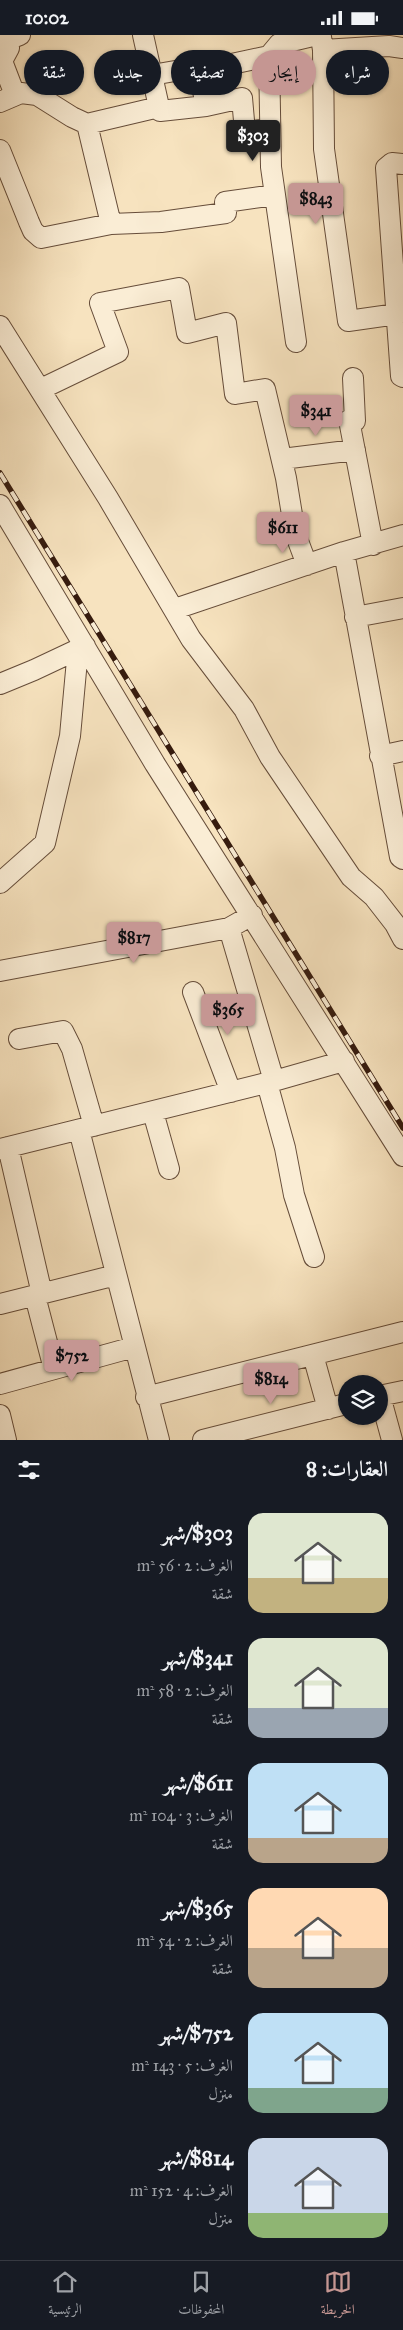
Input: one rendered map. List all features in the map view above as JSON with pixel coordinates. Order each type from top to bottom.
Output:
[{"type":"street","points":[[20,35],[7,40],[9,49],[2,61],[8,99],[21,93],[37,95],[87,124],[159,107]]},
{"type":"street","points":[[143,35],[146,50]]},
{"type":"street","points":[[242,56],[275,45],[320,40],[394,43]]},
{"type":"street","points":[[320,40],[324,149],[348,321],[397,314]]},
{"type":"street","points":[[275,45],[270,129],[271,167],[296,342]]},
{"type":"street","points":[[156,95],[160,111],[206,106],[242,98],[245,132],[270,129]]},
{"type":"street","points":[[204,95],[206,106]]},
{"type":"street","points":[[87,124],[111,224]]},
{"type":"street","points":[[0,150],[33,231],[41,238],[111,224],[161,222],[226,213],[225,202],[275,195]]},
{"type":"street","points":[[403,164],[392,163],[386,168],[397,314],[401,334],[401,376],[403,377]]},
{"type":"street","points":[[41,389],[118,352],[100,303],[179,289],[187,333],[226,323],[235,394],[265,389],[282,459],[295,533],[307,565]]},
{"type":"street","points":[[0,326],[41,389],[192,639],[244,709],[270,757],[351,877],[374,897],[395,924],[403,939]]},
{"type":"street","points":[[353,378],[355,421],[349,420],[373,545]]},
{"type":"street","points":[[282,459],[355,450]]},
{"type":"street","points":[[2,512],[81,647],[403,1156]]},
{"type":"street","points":[[175,609],[344,552],[403,535]]},
{"type":"street","points":[[344,552],[380,756],[400,857],[403,859]]},
{"type":"street","points":[[355,617],[403,608]]},
{"type":"street","points":[[0,684],[81,647]]},
{"type":"street","points":[[0,883],[45,843],[70,736],[81,647]]},
{"type":"street","points":[[380,756],[403,751]]},
{"type":"street","points":[[0,971],[230,928],[252,915]]},
{"type":"street","points":[[230,928],[271,1082],[294,1195],[314,1257]]},
{"type":"street","points":[[193,992],[231,1092]]},
{"type":"street","points":[[19,1039],[64,1031],[72,1049],[116,1275],[158,1440]]},
{"type":"street","points":[[54,1369],[4,1148],[271,1082],[344,1061]]},
{"type":"street","points":[[153,1112],[169,1169]]},
{"type":"street","points":[[0,1304],[116,1275]]},
{"type":"street","points":[[146,1397],[403,1332]]},
{"type":"street","points":[[0,1384],[134,1347]]},
{"type":"street","points":[[203,1440],[337,1407],[313,1355]]},
{"type":"street","points":[[388,1394],[403,1391]]},
{"type":"street","points":[[0,1415],[6,1440]]},
{"type":"street","points":[[388,1425],[392,1440]]},
{"type":"railway","points":[[0,473],[403,1128]]}]
